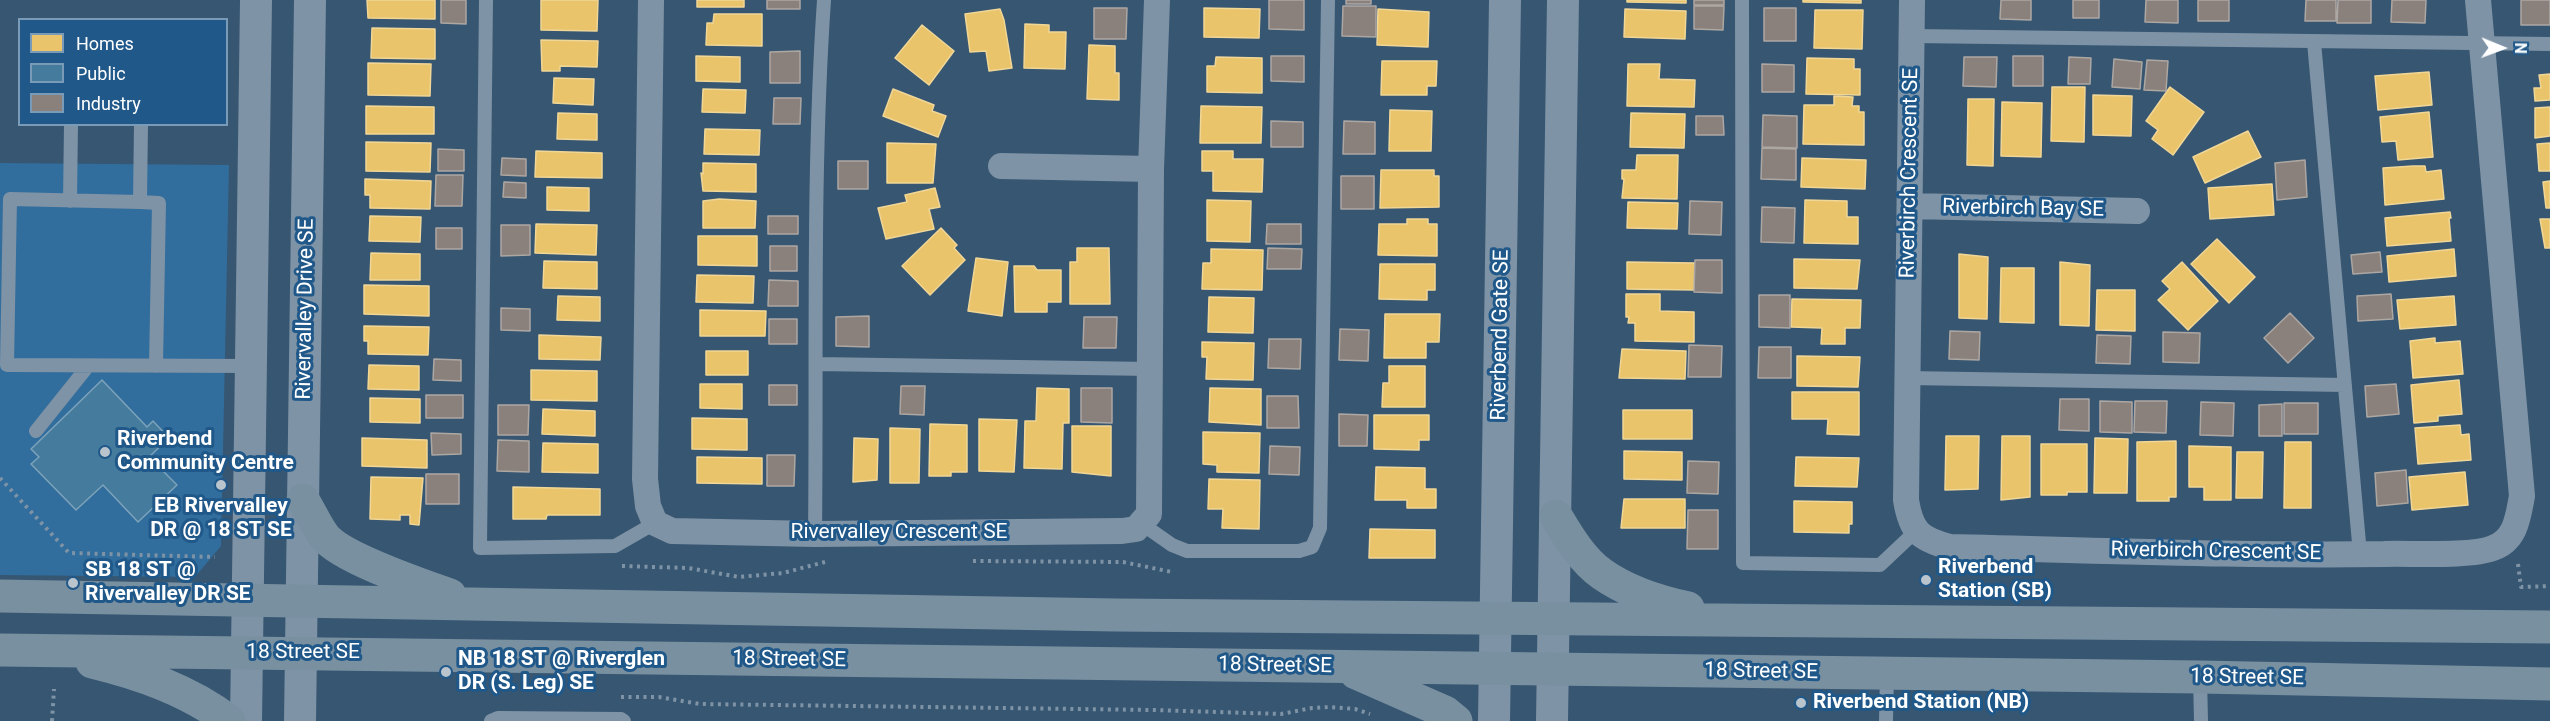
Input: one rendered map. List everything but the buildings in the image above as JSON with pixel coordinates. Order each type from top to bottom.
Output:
[{"type":"main road","points":[[303,500],[325,537],[336,546],[395,574],[474,604]]},
{"type":"main road","points":[[1557,516],[1572,542],[1602,574],[1655,600],[1731,618]]},
{"type":"main road","points":[[0,596],[1555,619],[1731,618],[2550,627]]},
{"type":"main road","name":"18 Street SE","points":[[0,650],[2200,677],[2550,684]]},
{"type":"main road","points":[[44,650],[128,671],[182,692],[208,705],[229,721]]},
{"type":"main road","points":[[1343,667],[1445,712],[1456,721]]},
{"type":"street","points":[[246,721],[256,0]]},
{"type":"street","name":"Rivervalley Drive SE","points":[[300,721],[310,0]]},
{"type":"street","points":[[651,0],[645,479],[648,506],[655,523]]},
{"type":"street","points":[[1142,524],[1149,514],[1150,496],[1151,169],[1157,0]]},
{"type":"street","name":"Riverbend Gate SE","points":[[1494,721],[1505,0]]},
{"type":"street","points":[[1552,721],[1557,516],[1563,0]]},
{"type":"street","name":"Riverbirch Crescent SE","points":[[1912,0],[1906,500],[1909,519],[1915,532],[1932,543],[1950,547],[2360,554],[2473,552],[2492,549],[2513,533]]},
{"type":"street","points":[[2478,0],[2522,496],[2513,533]]},
{"type":"street","points":[[1001,166],[1151,169]]},
{"type":"street","name":"Riverbirch Bay SE","points":[[1910,206],[2137,211]]},
{"type":"street","name":"Rivervalley Crescent SE","points":[[655,523],[672,531],[697,533],[815,534],[1122,531],[1136,529],[1142,524]]},
{"type":"lane","points":[[486,0],[480,548],[615,546],[655,523]]},
{"type":"lane","points":[[815,534],[820,60],[824,0]]},
{"type":"lane","points":[[1142,524],[1172,545],[1187,551],[1299,551],[1312,547],[1320,528],[1328,0]]},
{"type":"lane","points":[[1742,0],[1743,563],[1880,565],[1915,532]]},
{"type":"lane","points":[[1912,36],[2482,45],[2550,44]]},
{"type":"lane","points":[[2314,42],[2360,554]]},
{"type":"lane","points":[[70,201],[71,126]]},
{"type":"lane","points":[[140,202],[141,126]]},
{"type":"lane","points":[[156,366],[159,203],[10,200],[7,365],[88,366],[156,366],[251,366]]},
{"type":"lane","points":[[817,364],[1151,369]]},
{"type":"lane","points":[[36,431],[88,366]]},
{"type":"lane","points":[[1907,378],[2345,385]]},
{"type":"lane","points":[[1887,674],[1887,721]]},
{"type":"lane","points":[[2200,677],[2201,721]]},
{"type":"lane","points":[[491,721],[498,718],[543,718],[621,719],[624,721]]},
{"type":"path","points":[[0,478],[69,553],[215,557]]},
{"type":"path","points":[[2513,533],[2521,587],[2550,586]]},
{"type":"path","points":[[621,566],[688,568],[739,577],[783,573],[836,559]]},
{"type":"path","points":[[962,561],[1123,562],[1172,572]]},
{"type":"path","points":[[52,721],[54,689]]},
{"type":"path","points":[[620,697],[659,697],[700,704],[1154,710],[1281,714],[1330,707],[1355,709],[1380,717]]},
{"type":"shaded area","points":[[0,163],[229,165],[221,546],[195,577],[0,575]]},
{"type":"place","name":"Riverbend Community Centre","points":[[105,452]]},
{"type":"place","name":"EB Rivervalley DR @ 18 ST SE","points":[[221,485]]},
{"type":"place","name":"Riverbend Station (SB)","points":[[1926,580]]},
{"type":"place","name":"SB 18 ST @ Rivervalley DR SE","points":[[73,583]]},
{"type":"place","name":"NB 18 ST @ Riverglen DR (S. Leg) SE","points":[[446,672]]},
{"type":"place","name":"Riverbend Station (NB)","points":[[1801,703]]}]
